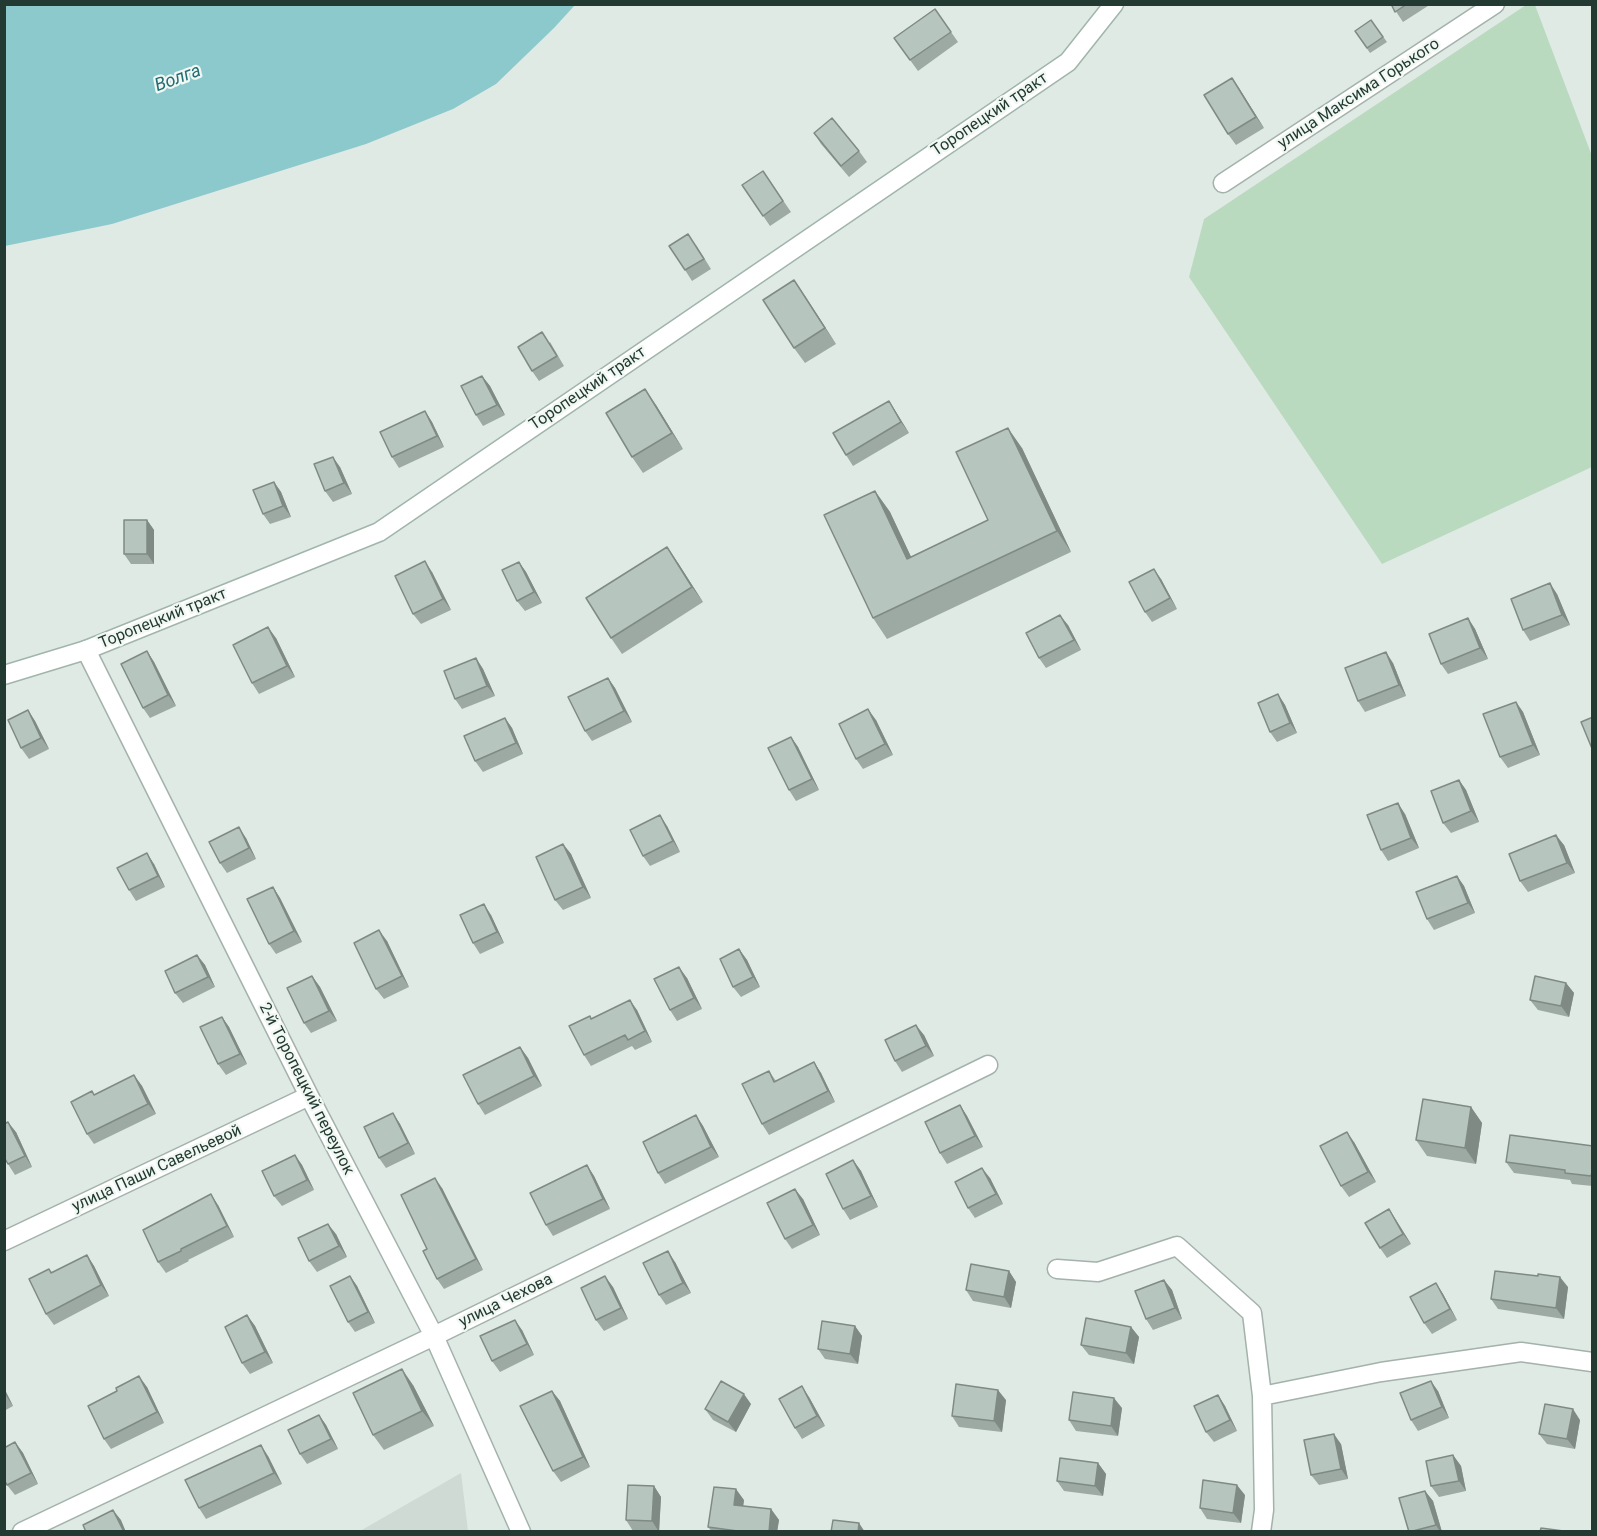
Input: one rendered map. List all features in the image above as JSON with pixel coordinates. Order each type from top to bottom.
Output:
[{"type":"street","name":"Торопецкий тракт","points":[[4,675],[86,650],[379,532],[1068,62],[1114,4]]},
{"type":"street","name":"улица Максима Горького","points":[[1222,183],[1495,4]]},
{"type":"street","name":"2-й Торопецкий переулок","points":[[86,650],[309,1096],[434,1336],[521,1532]]},
{"type":"street","name":"улица Чехова","points":[[21,1532],[434,1336],[988,1065]]},
{"type":"street","name":"улица Паши Савельевой","points":[[4,1241],[309,1096]]},
{"type":"street","points":[[1057,1269],[1098,1272],[1177,1246],[1252,1313],[1262,1396],[1264,1510],[1261,1532]]},
{"type":"street","points":[[1262,1396],[1381,1372],[1521,1352],[1593,1362]]},
{"type":"shaded area","points":[[461,1473],[468,1531],[360,1531]]},
{"type":"green space","points":[[1526,5],[1535,5],[1592,156],[1592,467],[1382,564],[1189,277],[1204,219]]},
{"type":"water","name":"Волга","points":[[5,4],[575,5],[496,84],[453,109],[366,144],[112,224],[5,246]]},
{"type":"building","points":[[1391,4],[1407,4],[1395,12]]},
{"type":"building","points":[[935,9],[951,32],[910,60],[894,38]]},
{"type":"building","points":[[1371,20],[1383,37],[1367,48],[1355,31]]},
{"type":"building","points":[[1232,78],[1256,117],[1228,134],[1204,95]]},
{"type":"building","points":[[832,118],[859,151],[841,166],[814,133]]},
{"type":"building","points":[[763,171],[783,201],[763,216],[742,185]]},
{"type":"building","points":[[688,234],[704,259],[685,270],[669,246]]},
{"type":"building","points":[[794,280],[825,328],[794,348],[763,300]]},
{"type":"building","points":[[542,332],[557,356],[532,371],[518,347]]},
{"type":"building","points":[[482,376],[497,405],[476,415],[461,386]]},
{"type":"building","points":[[645,389],[672,433],[632,457],[606,413]]},
{"type":"building","points":[[889,401],[901,422],[846,455],[833,433]]},
{"type":"building","points":[[425,411],[437,436],[392,457],[380,432]]},
{"type":"building","points":[[1008,428],[1057,531],[873,618],[824,515],[875,491],[907,559],[988,520],[956,452]]},
{"type":"building","points":[[333,457],[344,483],[325,491],[314,464]]},
{"type":"building","points":[[274,482],[283,506],[263,514],[253,490]]},
{"type":"building","points":[[124,520],[147,520],[147,554],[124,554]]},
{"type":"building","points":[[667,547],[692,587],[611,638],[586,598]]},
{"type":"building","points":[[425,561],[443,599],[413,614],[395,576]]},
{"type":"building","points":[[519,562],[534,592],[517,601],[502,570]]},
{"type":"building","points":[[1154,569],[1170,598],[1145,612],[1129,582]]},
{"type":"building","points":[[1550,583],[1562,615],[1523,630],[1511,599]]},
{"type":"building","points":[[1060,615],[1074,640],[1039,658],[1026,633]]},
{"type":"building","points":[[1468,618],[1480,648],[1441,664],[1429,634]]},
{"type":"building","points":[[268,627],[287,666],[252,683],[233,645]]},
{"type":"building","points":[[147,651],[168,695],[143,708],[121,664]]},
{"type":"building","points":[[1386,652],[1399,685],[1358,701],[1345,668]]},
{"type":"building","points":[[476,658],[487,686],[455,699],[444,671]]},
{"type":"building","points":[[608,678],[624,711],[585,731],[568,697]]},
{"type":"building","points":[[1278,694],[1290,723],[1270,732],[1258,703]]},
{"type":"building","points":[[1516,702],[1533,745],[1500,757],[1483,714]]},
{"type":"building","points":[[868,709],[885,744],[856,759],[839,724]]},
{"type":"building","points":[[28,710],[41,738],[21,748],[8,720]]},
{"type":"building","points":[[1593,717],[1593,751],[1581,722]]},
{"type":"building","points":[[505,718],[516,743],[475,761],[464,736]]},
{"type":"building","points":[[791,737],[812,779],[789,790],[768,748]]},
{"type":"building","points":[[1459,780],[1471,811],[1443,823],[1431,791]]},
{"type":"building","points":[[1398,803],[1411,838],[1381,850],[1367,815]]},
{"type":"building","points":[[660,815],[673,841],[643,856],[630,830]]},
{"type":"building","points":[[239,827],[249,848],[220,863],[209,842]]},
{"type":"building","points":[[1556,835],[1567,863],[1520,881],[1509,854]]},
{"type":"building","points":[[563,844],[583,887],[555,900],[536,857]]},
{"type":"building","points":[[147,853],[158,876],[129,890],[117,868]]},
{"type":"building","points":[[1457,876],[1468,903],[1427,919],[1416,892]]},
{"type":"building","points":[[273,887],[294,931],[269,944],[247,899]]},
{"type":"building","points":[[484,904],[497,932],[473,943],[460,915]]},
{"type":"building","points":[[379,930],[402,976],[376,989],[354,943]]},
{"type":"building","points":[[739,949],[753,977],[733,987],[720,959]]},
{"type":"building","points":[[197,955],[208,977],[175,993],[165,971]]},
{"type":"building","points":[[679,967],[694,998],[670,1010],[654,979]]},
{"type":"building","points":[[312,976],[329,1011],[304,1023],[287,988]]},
{"type":"building","points":[[1535,976],[1566,983],[1561,1006],[1530,1000]]},
{"type":"building","points":[[630,1000],[645,1031],[628,1040],[625,1035],[584,1055],[569,1026],[590,1016],[591,1019]]},
{"type":"building","points":[[222,1017],[240,1054],[218,1064],[200,1027]]},
{"type":"building","points":[[916,1025],[926,1046],[895,1061],[885,1040]]},
{"type":"building","points":[[520,1047],[534,1076],[478,1104],[463,1075]]},
{"type":"building","points":[[814,1062],[828,1091],[762,1124],[742,1084],[769,1071],[774,1082]]},
{"type":"building","points":[[134,1075],[148,1104],[87,1134],[71,1102],[92,1091],[94,1095]]},
{"type":"building","points":[[1423,1099],[1471,1107],[1465,1148],[1416,1140]]},
{"type":"building","points":[[960,1105],[975,1136],[940,1153],[925,1122]]},
{"type":"building","points":[[393,1113],[408,1143],[379,1158],[364,1127]]},
{"type":"building","points":[[696,1115],[711,1147],[658,1173],[643,1142]]},
{"type":"building","points":[[8,1122],[25,1156],[8,1164],[4,1157],[4,1124]]},
{"type":"building","points":[[1347,1132],[1368,1172],[1341,1186],[1320,1146]]},
{"type":"building","points":[[1510,1135],[1593,1146],[1591,1176],[1506,1162]]},
{"type":"building","points":[[295,1155],[307,1180],[274,1196],[262,1171]]},
{"type":"building","points":[[853,1160],[871,1196],[843,1209],[826,1174]]},
{"type":"building","points":[[587,1165],[603,1199],[546,1225],[530,1193]]},
{"type":"building","points":[[982,1168],[996,1194],[968,1208],[955,1182]]},
{"type":"building","points":[[435,1178],[476,1259],[437,1279],[423,1251],[427,1249],[401,1195]]},
{"type":"building","points":[[795,1189],[813,1225],[785,1239],[767,1203]]},
{"type":"building","points":[[211,1194],[227,1226],[158,1262],[143,1230]]},
{"type":"building","points":[[1389,1209],[1403,1234],[1380,1248],[1365,1223]]},
{"type":"building","points":[[328,1224],[339,1246],[309,1261],[298,1238]]},
{"type":"building","points":[[668,1251],[683,1283],[659,1295],[643,1263]]},
{"type":"building","points":[[87,1255],[101,1285],[46,1314],[29,1279],[49,1269],[51,1273]]},
{"type":"building","points":[[971,1264],[1009,1271],[1004,1297],[966,1290]]},
{"type":"building","points":[[1495,1271],[1560,1277],[1556,1308],[1491,1299]]},
{"type":"building","points":[[350,1276],[368,1312],[348,1322],[330,1286]]},
{"type":"building","points":[[605,1276],[621,1308],[596,1320],[581,1288]]},
{"type":"building","points":[[1164,1280],[1175,1308],[1146,1319],[1135,1291]]},
{"type":"building","points":[[1436,1283],[1450,1309],[1424,1323],[1410,1297]]},
{"type":"building","points":[[247,1315],[265,1352],[242,1363],[225,1327]]},
{"type":"building","points":[[1086,1318],[1131,1327],[1126,1353],[1081,1345]]},
{"type":"building","points":[[515,1320],[527,1344],[492,1361],[480,1336]]},
{"type":"building","points":[[822,1321],[855,1326],[850,1354],[818,1349]]},
{"type":"building","points":[[402,1369],[422,1411],[373,1435],[353,1393]]},
{"type":"building","points":[[139,1376],[157,1412],[104,1439],[88,1406]]},
{"type":"building","points":[[721,1381],[744,1394],[728,1422],[705,1409]]},
{"type":"building","points":[[1431,1381],[1442,1407],[1411,1420],[1400,1393]]},
{"type":"building","points":[[956,1384],[998,1390],[994,1421],[952,1416]]},
{"type":"building","points":[[802,1386],[817,1416],[795,1428],[779,1399]]},
{"type":"building","points":[[552,1391],[583,1457],[553,1471],[520,1406]]},
{"type":"building","points":[[1073,1392],[1114,1398],[1111,1426],[1069,1420]]},
{"type":"building","points":[[1218,1395],[1230,1420],[1206,1432],[1194,1406]]},
{"type":"building","points":[[1545,1404],[1573,1409],[1567,1439],[1539,1434]]},
{"type":"building","points":[[319,1415],[331,1439],[300,1454],[288,1430]]},
{"type":"building","points":[[1334,1434],[1341,1469],[1311,1475],[1304,1440]]},
{"type":"building","points":[[15,1442],[31,1473],[7,1485],[4,1479],[4,1448]]},
{"type":"building","points":[[261,1445],[274,1473],[199,1508],[185,1480]]},
{"type":"building","points":[[1453,1455],[1459,1481],[1431,1486],[1426,1461]]},
{"type":"building","points":[[1060,1458],[1098,1463],[1095,1486],[1057,1481]]},
{"type":"building","points":[[1203,1480],[1237,1485],[1233,1513],[1200,1508]]},
{"type":"building","points":[[628,1485],[654,1486],[652,1521],[626,1520]]},
{"type":"building","points":[[714,1487],[736,1489],[734,1505],[771,1509],[769,1532],[745,1532],[708,1527]]},
{"type":"building","points":[[1425,1491],[1436,1525],[1409,1532],[1399,1498]]},
{"type":"building","points":[[113,1510],[124,1532],[86,1532],[83,1525]]},
{"type":"building","points":[[833,1520],[859,1523],[858,1532],[831,1532]]},
{"type":"building","points":[[1541,1528],[1571,1532],[1540,1532]]}]
